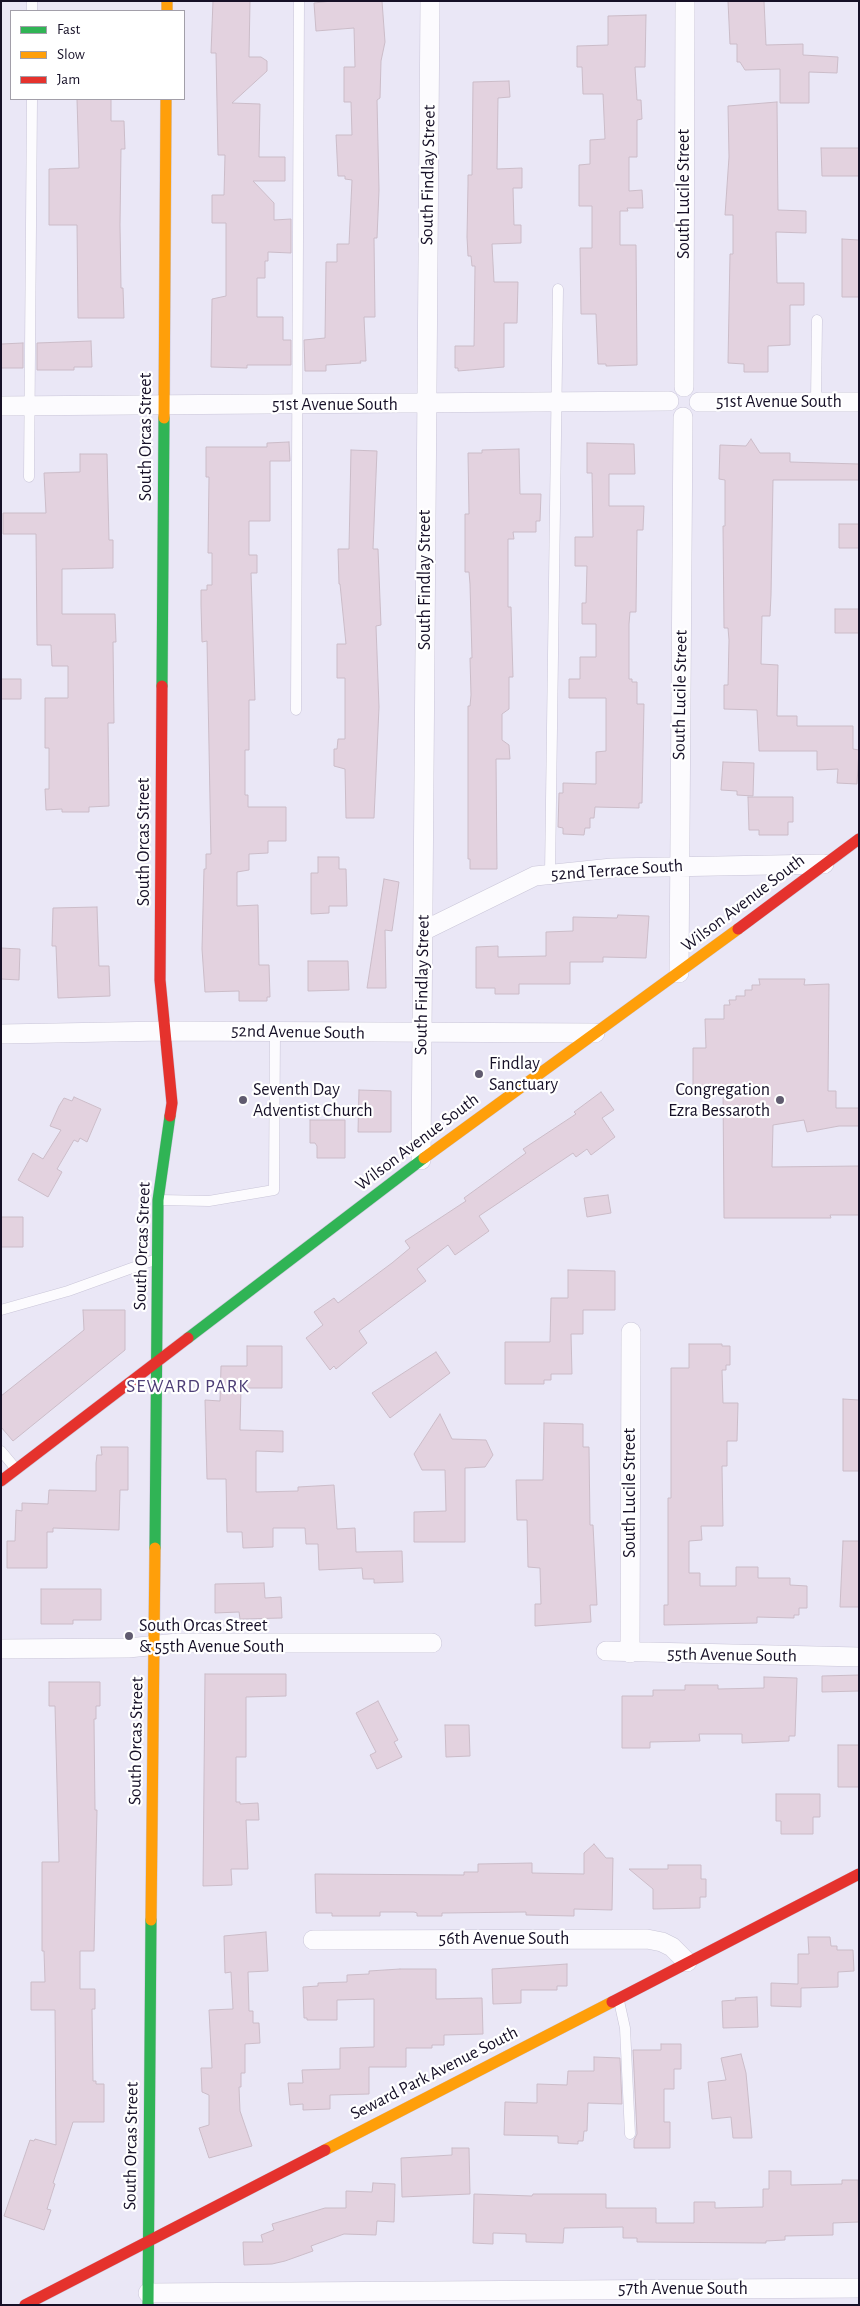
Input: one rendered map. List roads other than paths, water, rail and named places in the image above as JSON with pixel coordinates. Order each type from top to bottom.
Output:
[{"type":"street","name":"South Findlay Street","points":[[421,1160],[430,1]]},
{"type":"street","name":"South Lucile Street","points":[[684,387],[685,1]]},
{"type":"street","name":"South Orcas Street","points":[[148,2299],[158,1200],[172,1102],[160,980],[166,100]]},
{"type":"street","points":[[684,387],[695,391],[699,402],[696,412],[683,417],[673,412],[669,402],[673,391],[684,387]]},
{"type":"street","name":"51st Avenue South","points":[[1,406],[669,402]]},
{"type":"street","name":"51st Avenue South","points":[[699,402],[859,402]]},
{"type":"street","name":"South Lucile Street","points":[[679,974],[683,417]]},
{"type":"street","name":"Wilson Avenue South","points":[[1,1481],[421,1160],[679,974],[859,839]]},
{"type":"street","name":"52nd Terrace South","points":[[423,931],[535,876],[612,868],[824,864]]},
{"type":"street","name":"52nd Avenue South","points":[[1,1034],[164,1031],[595,1033]]},
{"type":"street","name":"South Lucile Street","points":[[630,1332],[630,1653]]},
{"type":"street","points":[[1,1649],[128,1648],[155,1645],[432,1643]]},
{"type":"street","name":"55th Avenue South","points":[[606,1651],[630,1653],[859,1656]]},
{"type":"street","name":"Seward Park Avenue South","points":[[26,2305],[148,2240],[859,1874]]},
{"type":"street","name":"56th Avenue South","points":[[313,1940],[647,1939],[662,1942],[672,1948],[687,1962]]},
{"type":"street","name":"57th Avenue South","points":[[148,2299],[859,2288]]},
{"type":"lane","points":[[296,710],[299,1]]},
{"type":"lane","points":[[29,477],[32,100]]},
{"type":"lane","points":[[550,874],[558,289]]},
{"type":"lane","points":[[816,402],[817,320]]},
{"type":"lane","points":[[158,1200],[210,1200],[274,1190],[276,1032]]},
{"type":"lane","points":[[1,1310],[68,1291],[158,1259]]},
{"type":"lane","points":[[1,1451],[16,1470]]},
{"type":"lane","points":[[618,1997],[625,2028],[630,2134]]},
{"type":"place","name":"Findlay Sanctuary","points":[[479,1074]]},
{"type":"place","name":"Seventh Day Adventist Church","points":[[243,1100]]},
{"type":"place","name":"Congregation Ezra Bessaroth","points":[[780,1100]]},
{"type":"place","name":"South Orcas Street & 55th Avenue South","points":[[129,1636]]},
{"type":"district","name":"SEWARD PARK","points":[[188,1386]]}]
